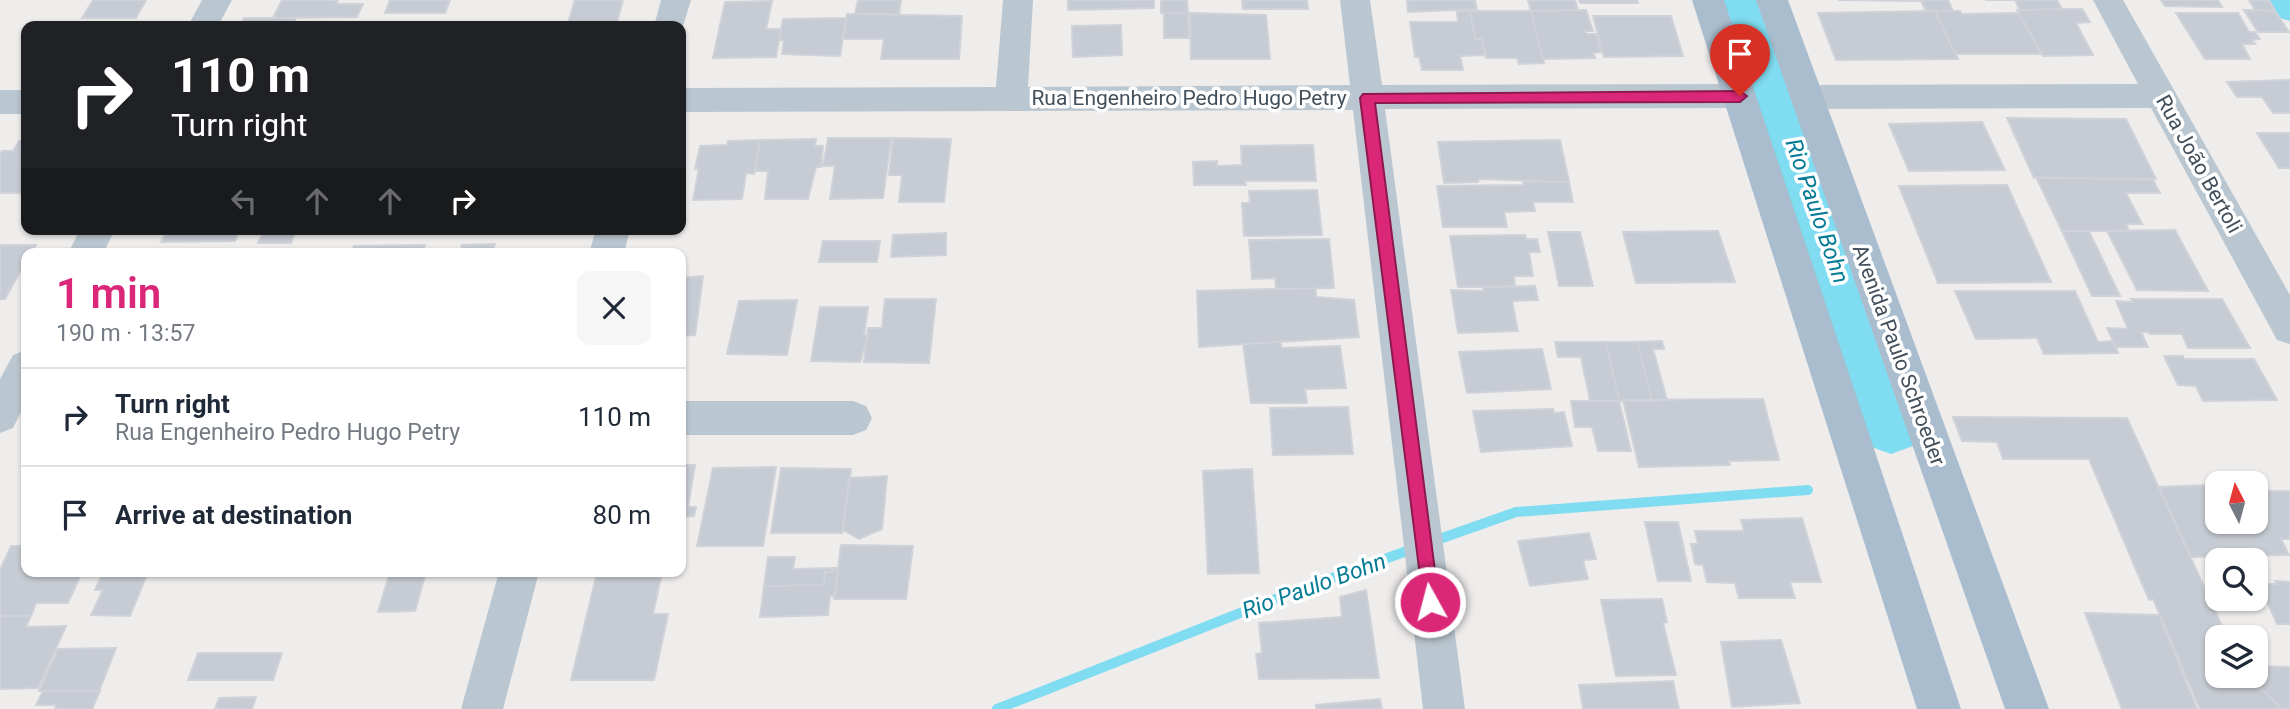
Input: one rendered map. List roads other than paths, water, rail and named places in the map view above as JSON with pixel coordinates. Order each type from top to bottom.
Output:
[{"type":"main road","points":[[1708,0],[1939,709]]},
{"type":"main road","name":"Avenida Paulo Schroeder","points":[[1772,0],[2027,709]]},
{"type":"street","points":[[206,21],[217,0]]},
{"type":"street","points":[[670,21],[676,0]]},
{"type":"street","points":[[1011,99],[1018,0]]},
{"type":"street","points":[[1355,0],[1444,709]]},
{"type":"street","name":"Rua João Bertoli","points":[[2108,0],[2290,329]]},
{"type":"street","name":"Rua Engenheiro Pedro Hugo Petry","points":[[686,100],[1740,96]]},
{"type":"street","points":[[1806,97],[2161,96]]},
{"type":"street","points":[[0,102],[21,102]]},
{"type":"street","points":[[0,416],[21,376]]},
{"type":"street","points":[[686,418],[853,418]]},
{"type":"street","points":[[482,709],[518,577]]},
{"type":"waterway","name":"Rio Paulo Bohn","points":[[1743,0],[1891,423]]},
{"type":"waterway","name":"Rio Paulo Bohn","points":[[1431,542],[1516,512],[1808,490]]},
{"type":"waterway","name":"Rio Paulo Bohn","points":[[997,709],[1291,593],[1415,548]]}]
